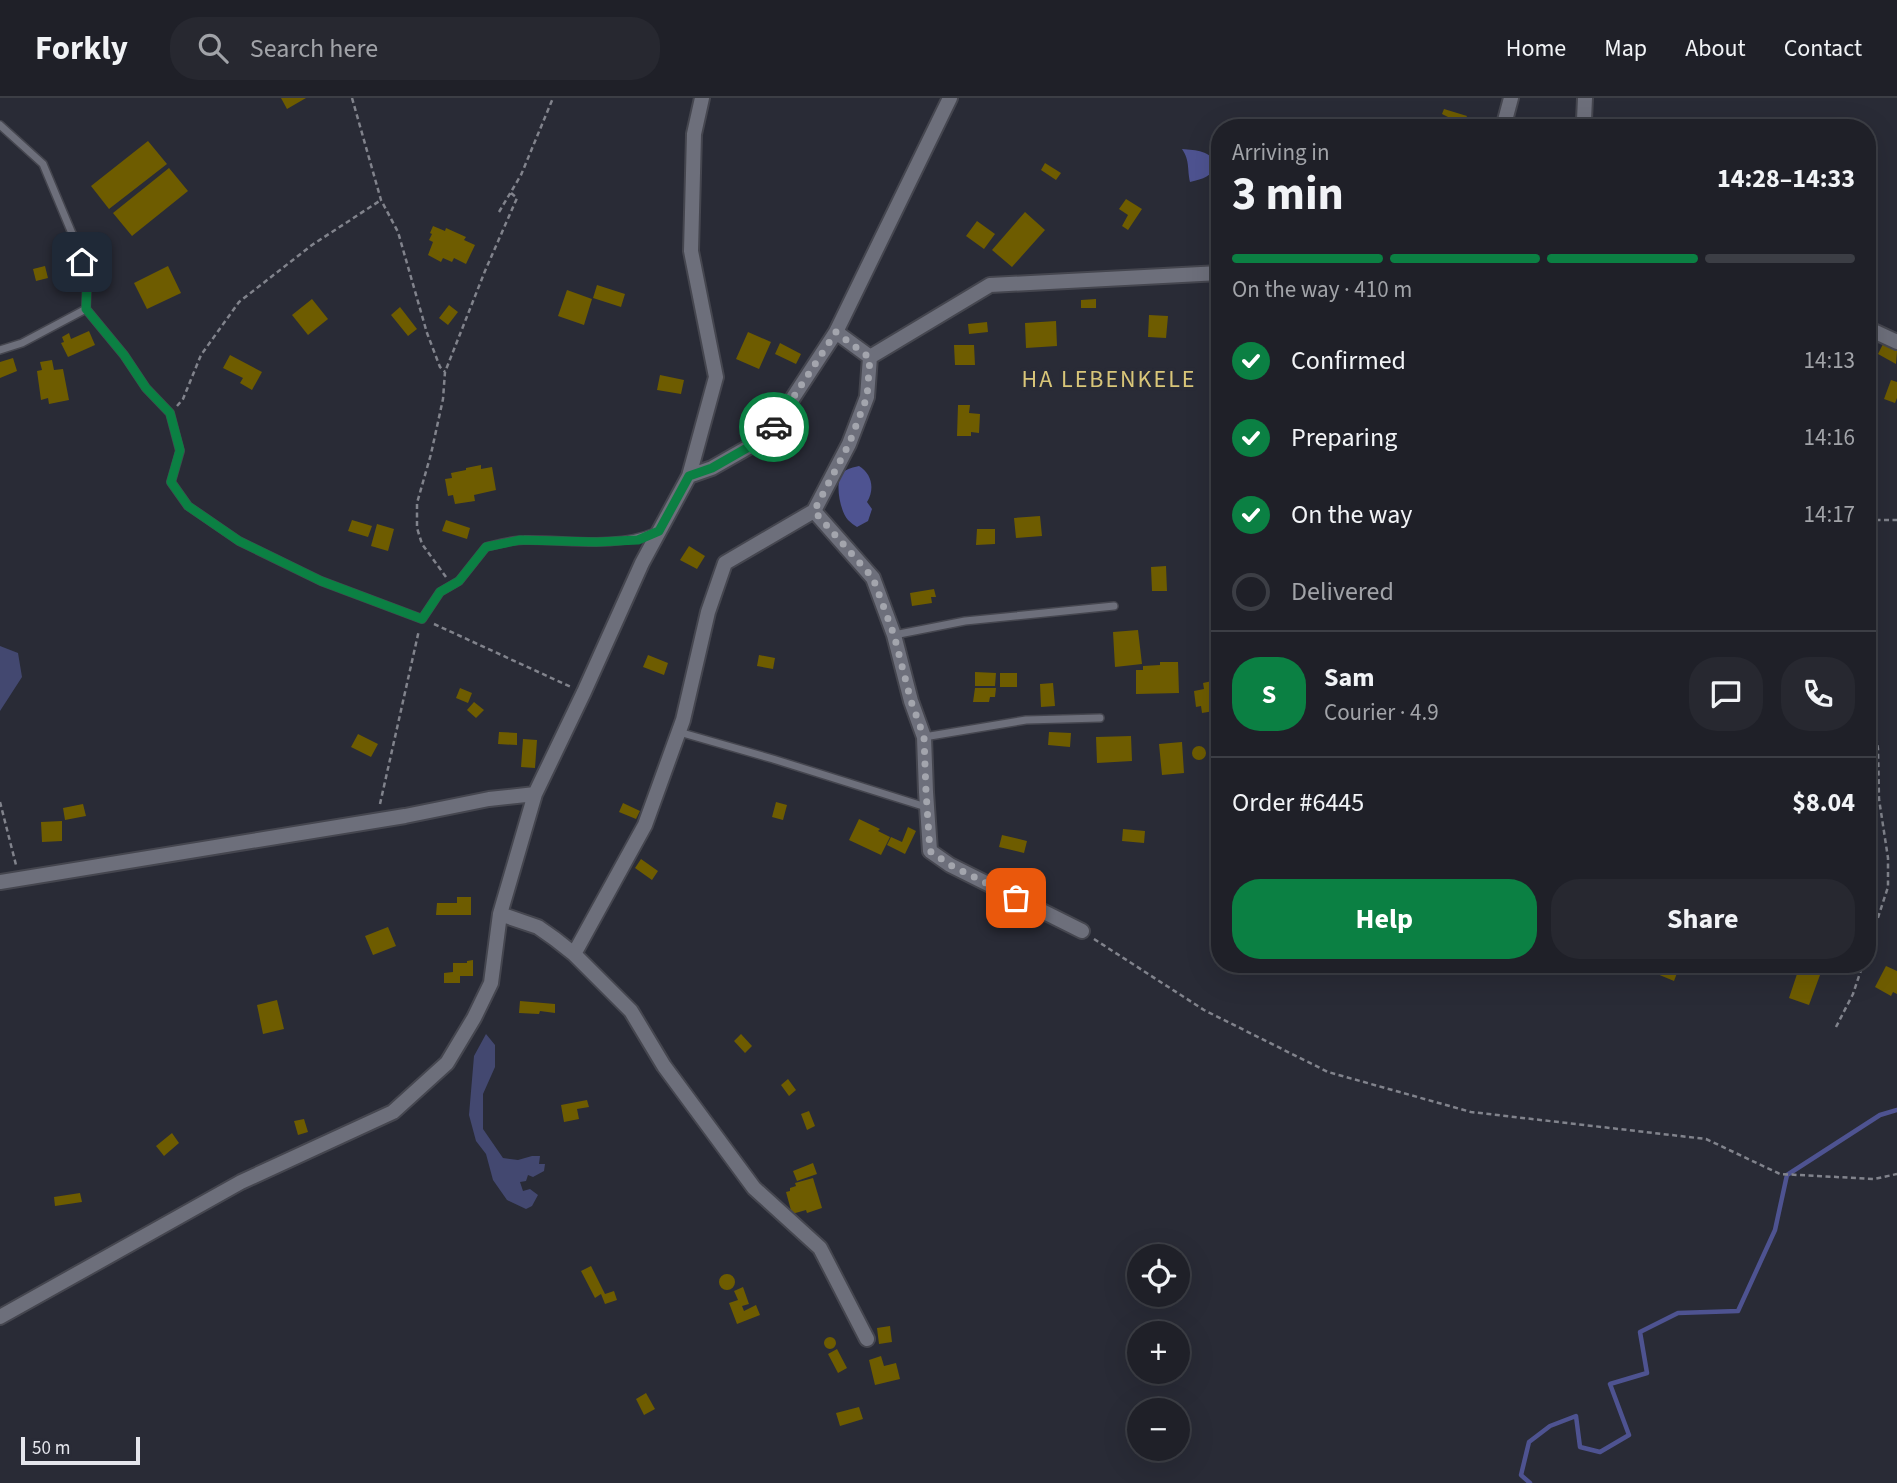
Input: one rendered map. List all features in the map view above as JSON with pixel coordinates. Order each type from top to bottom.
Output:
[{"type":"street","points":[[0,1317],[241,1182],[393,1112],[447,1063],[474,1018],[491,983],[500,914],[535,794],[642,564],[689,476],[716,377],[691,251],[694,134],[702,98]]},
{"type":"street","points":[[689,476],[712,468],[768,436],[836,332],[950,98]]},
{"type":"street","points":[[1505,119],[1511,98]]},
{"type":"street","points":[[1584,119],[1585,98]]},
{"type":"street","points":[[870,358],[990,285],[1211,273]]},
{"type":"street","points":[[836,332],[870,358]]},
{"type":"street","points":[[1876,332],[1897,342]]},
{"type":"street","points":[[575,954],[645,825],[683,720],[708,612],[725,563],[814,511],[849,444],[867,397],[870,358]]},
{"type":"street","points":[[814,511],[873,578],[894,635],[911,701],[924,737],[930,851],[950,865],[1082,931]]},
{"type":"street","points":[[0,882],[489,799],[535,794]]},
{"type":"street","points":[[500,914],[538,927],[575,954],[631,1011],[664,1066],[754,1188],[820,1248],[867,1339]]},
{"type":"lane","points":[[0,125],[43,164],[76,243],[87,282],[86,309],[124,355],[146,388],[170,413],[180,450],[171,482],[188,506],[239,541],[321,581],[422,619],[440,592],[459,581],[486,547],[520,540],[638,540],[659,531]]},
{"type":"lane","points":[[0,350],[22,343],[86,309]]},
{"type":"lane","points":[[894,635],[965,621],[1114,606]]},
{"type":"lane","points":[[924,737],[1026,720],[1100,718]]},
{"type":"lane","points":[[679,732],[927,807]]},
{"type":"path","points":[[352,98],[381,200],[398,232],[427,333],[440,368],[445,372]]},
{"type":"path","points":[[499,212],[521,175],[553,98]]},
{"type":"path","points":[[451,585],[422,544],[417,527],[417,503],[443,399],[445,372],[517,198],[511,193]]},
{"type":"path","points":[[170,413],[183,399],[201,355],[239,302],[312,245],[381,200]]},
{"type":"path","points":[[1876,520],[1897,520]]},
{"type":"path","points":[[376,820],[422,619],[584,692]]},
{"type":"path","points":[[1876,736],[1878,799],[1888,858],[1888,887],[1876,924]]},
{"type":"path","points":[[0,802],[19,878]]},
{"type":"path","points":[[1082,931],[1204,1010],[1328,1072],[1471,1112],[1706,1139],[1780,1174],[1874,1179],[1897,1174]]},
{"type":"path","points":[[1836,1027],[1853,994],[1860,973]]},
{"type":"shaded area","points":[[1182,149],[1207,154],[1211,157],[1211,173],[1190,182]]},
{"type":"shaded area","points":[[859,466],[867,473],[871,482],[867,502],[872,509],[868,521],[857,527],[845,516],[839,482],[843,472]]},
{"type":"shaded area","points":[[0,646],[18,653],[22,677],[0,711]]},
{"type":"shaded area","points":[[486,1034],[495,1045],[495,1067],[483,1094],[483,1129],[503,1158],[518,1160],[540,1156],[539,1164],[545,1164],[544,1171],[533,1177],[528,1175],[526,1181],[520,1182],[523,1191],[530,1189],[538,1195],[532,1206],[526,1209],[507,1200],[493,1180],[486,1154],[476,1141],[469,1115],[474,1056]]},
{"type":"building","points":[[281,98],[306,98],[287,109]]},
{"type":"building","points":[[1444,109],[1467,116],[1466,119],[1447,119],[1448,117],[1442,114]]},
{"type":"building","points":[[148,141],[167,164],[109,209],[91,186]]},
{"type":"building","points":[[1045,163],[1061,173],[1056,180],[1041,170]]},
{"type":"building","points":[[169,168],[188,191],[132,236],[113,213]]},
{"type":"building","points":[[1126,199],[1142,209],[1128,230],[1122,226],[1128,215],[1119,209]]},
{"type":"building","points":[[1025,212],[1045,230],[1012,267],[992,250]]},
{"type":"building","points":[[977,221],[995,234],[984,249],[966,236]]},
{"type":"building","points":[[433,226],[445,231],[446,228],[466,237],[464,240],[475,245],[466,264],[454,258],[452,262],[443,258],[441,262],[428,255],[433,242],[429,240]]},
{"type":"building","points":[[45,266],[48,278],[36,281],[33,269]]},
{"type":"building","points":[[168,266],[181,293],[147,309],[134,283]]},
{"type":"building","points":[[597,285],[625,294],[621,307],[593,298]]},
{"type":"building","points":[[567,290],[592,299],[584,325],[558,316]]},
{"type":"building","points":[[312,299],[328,319],[308,335],[292,315]]},
{"type":"building","points":[[1096,299],[1096,308],[1081,308],[1081,300]]},
{"type":"building","points":[[449,305],[458,312],[448,325],[439,318]]},
{"type":"building","points":[[400,307],[417,329],[408,336],[391,315]]},
{"type":"building","points":[[1149,315],[1168,316],[1166,338],[1148,337]]},
{"type":"building","points":[[1056,321],[1057,346],[1026,348],[1025,323]]},
{"type":"building","points":[[987,322],[988,332],[969,334],[968,324]]},
{"type":"building","points":[[89,331],[95,345],[68,357],[61,343],[64,342],[62,337],[69,333],[71,339]]},
{"type":"building","points":[[748,332],[771,342],[759,369],[736,359]]},
{"type":"building","points":[[780,343],[801,354],[796,364],[775,354]]},
{"type":"building","points":[[1883,344],[1897,351],[1896,364],[1878,354]]},
{"type":"building","points":[[954,345],[974,345],[975,365],[955,365]]},
{"type":"building","points":[[230,355],[262,372],[252,390],[240,383],[243,378],[223,368]]},
{"type":"building","points":[[13,358],[17,371],[0,378],[0,362]]},
{"type":"building","points":[[52,360],[54,370],[63,369],[69,400],[49,404],[48,398],[41,400],[37,371],[42,370],[40,362]]},
{"type":"building","points":[[660,375],[684,380],[681,394],[657,390]]},
{"type":"building","points":[[1891,380],[1897,382],[1895,403],[1884,399]]},
{"type":"building","points":[[958,405],[970,405],[969,413],[980,414],[979,433],[957,436]]},
{"type":"building","points":[[481,465],[481,469],[492,467],[496,490],[474,495],[475,501],[455,504],[453,495],[448,496],[445,479],[452,478],[451,473]]},
{"type":"building","points":[[1040,516],[1042,536],[1016,538],[1014,518]]},
{"type":"building","points":[[352,520],[372,526],[368,537],[348,531]]},
{"type":"building","points":[[446,520],[470,528],[467,539],[442,531]]},
{"type":"building","points":[[377,524],[394,529],[388,551],[371,546]]},
{"type":"building","points":[[977,529],[995,529],[995,544],[976,545]]},
{"type":"building","points":[[689,546],[705,556],[697,569],[680,560]]},
{"type":"building","points":[[1166,566],[1167,591],[1152,591],[1151,567]]},
{"type":"building","points":[[934,589],[936,597],[931,597],[932,603],[912,606],[910,593]]},
{"type":"building","points":[[1138,630],[1142,664],[1115,667],[1113,632]]},
{"type":"building","points":[[648,655],[668,663],[664,675],[643,667]]},
{"type":"building","points":[[759,655],[775,658],[773,669],[757,666]]},
{"type":"building","points":[[1160,662],[1178,662],[1179,693],[1136,694],[1136,670],[1143,670],[1143,666],[1160,665]]},
{"type":"building","points":[[975,672],[996,673],[995,686],[975,686]]},
{"type":"building","points":[[1000,673],[1017,673],[1017,687],[1000,687]]},
{"type":"building","points":[[1211,681],[1211,712],[1202,713],[1201,706],[1196,707],[1194,691],[1204,689],[1203,683]]},
{"type":"building","points":[[1053,683],[1055,706],[1041,707],[1040,684]]},
{"type":"building","points":[[460,688],[472,693],[468,703],[456,698]]},
{"type":"building","points":[[975,688],[996,688],[995,697],[990,697],[989,702],[973,702]]},
{"type":"building","points":[[474,702],[484,710],[476,718],[467,710]]},
{"type":"building","points":[[499,732],[517,733],[517,745],[498,744]]},
{"type":"building","points":[[1049,732],[1071,733],[1070,747],[1048,745]]},
{"type":"building","points":[[358,734],[378,744],[371,757],[351,747]]},
{"type":"building","points":[[1131,736],[1132,761],[1097,763],[1096,737]]},
{"type":"building","points":[[523,739],[537,740],[535,768],[521,767]]},
{"type":"building","points":[[1182,742],[1184,773],[1162,775],[1159,744]]},
{"type":"building","points":[[1196,746],[1202,746],[1206,753],[1202,760],[1196,760],[1192,756],[1192,750]]},
{"type":"building","points":[[776,802],[787,805],[783,820],[772,817]]},
{"type":"building","points":[[623,803],[640,811],[636,819],[619,812]]},
{"type":"building","points":[[83,804],[86,816],[65,820],[63,808]]},
{"type":"building","points":[[859,819],[890,837],[881,855],[849,840]]},
{"type":"building","points":[[62,821],[62,841],[42,842],[41,822]]},
{"type":"building","points":[[908,827],[916,831],[905,854],[887,845],[891,837],[902,842]]},
{"type":"building","points":[[1123,829],[1145,831],[1144,843],[1122,841]]},
{"type":"building","points":[[1002,835],[1027,841],[1024,853],[999,847]]},
{"type":"building","points":[[641,859],[658,871],[652,880],[635,868]]},
{"type":"building","points":[[457,897],[471,897],[471,915],[436,915],[437,903],[457,903]]},
{"type":"building","points":[[388,927],[396,946],[373,955],[365,936]]},
{"type":"building","points":[[473,960],[473,976],[460,976],[460,983],[444,983],[444,973],[453,972],[453,963]]},
{"type":"building","points":[[1886,966],[1897,971],[1897,994],[1893,992],[1891,996],[1875,987]]},
{"type":"building","points":[[1655,973],[1677,973],[1674,981]]},
{"type":"building","points":[[1797,973],[1820,975],[1809,1005],[1789,998]]},
{"type":"building","points":[[277,1000],[284,1029],[263,1034],[257,1005]]},
{"type":"building","points":[[520,1001],[555,1004],[555,1013],[519,1013]]},
{"type":"building","points":[[741,1034],[752,1046],[745,1053],[734,1041]]},
{"type":"building","points":[[788,1079],[796,1090],[789,1096],[781,1085]]},
{"type":"building","points":[[587,1100],[589,1107],[577,1109],[579,1119],[564,1122],[561,1105]]},
{"type":"building","points":[[809,1111],[815,1126],[807,1130],[801,1114]]},
{"type":"building","points":[[304,1119],[308,1132],[298,1135],[294,1121]]},
{"type":"building","points":[[172,1133],[179,1143],[164,1156],[156,1146]]},
{"type":"building","points":[[813,1163],[817,1174],[797,1181],[793,1171]]},
{"type":"building","points":[[813,1178],[822,1208],[792,1214],[786,1192],[796,1186],[795,1183]]},
{"type":"building","points":[[80,1193],[82,1202],[55,1206],[54,1197]]},
{"type":"building","points":[[591,1266],[605,1294],[614,1291],[617,1300],[605,1304],[601,1294],[595,1298],[581,1271]]},
{"type":"building","points":[[724,1274],[730,1274],[735,1282],[733,1288],[724,1290],[719,1285],[719,1279]]},
{"type":"building","points":[[743,1287],[749,1304],[742,1306],[744,1311],[756,1305],[760,1315],[737,1324],[729,1303],[738,1300],[734,1291]]},
{"type":"building","points":[[890,1326],[892,1342],[879,1344],[877,1328]]},
{"type":"building","points":[[825,1338],[835,1338],[835,1348],[825,1348]]},
{"type":"building","points":[[837,1349],[847,1368],[838,1373],[828,1354]]},
{"type":"building","points":[[881,1356],[884,1366],[896,1363],[900,1379],[875,1385],[869,1360]]},
{"type":"building","points":[[646,1393],[655,1409],[644,1415],[636,1399]]},
{"type":"building","points":[[859,1407],[863,1419],[840,1426],[836,1413]]},
{"type":"waterway","points":[[1530,1483],[1521,1475],[1529,1442],[1550,1426],[1576,1416],[1580,1447],[1600,1452],[1629,1435],[1610,1384],[1647,1373],[1640,1332],[1678,1313],[1738,1311],[1775,1230],[1787,1175],[1880,1115],[1897,1110]]},
{"type":"way so far","points":[[774,427],[836,332],[870,358],[867,397],[849,444],[814,511],[873,578],[894,635],[911,701],[924,737],[930,851],[950,865],[1016,898]]},
{"type":"district","name":"HA LEBENKELE","points":[[1109,379]]},
{"type":"route","points":[[82,262],[87,282],[86,309],[124,355],[146,388],[170,413],[180,450],[171,482],[188,506],[239,541],[321,581],[422,619],[440,592],[459,581],[486,547],[520,540],[638,540],[659,531],[689,476],[712,468],[768,436],[774,427]]}]
